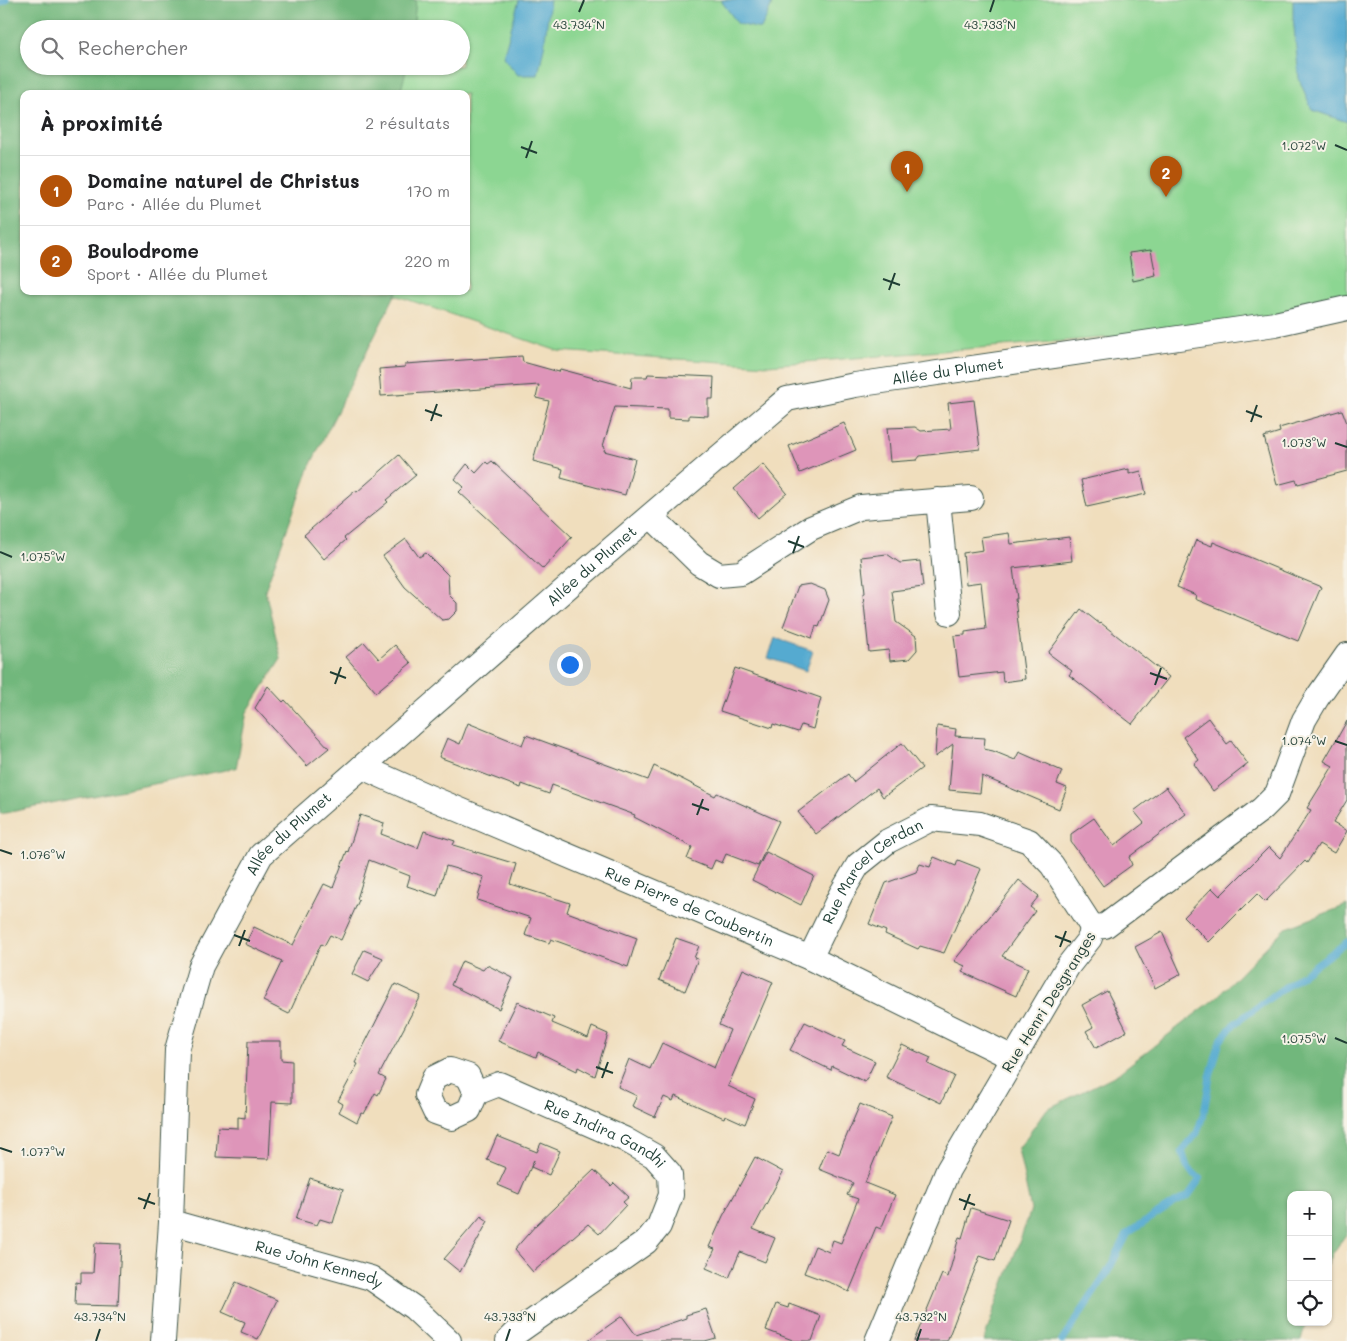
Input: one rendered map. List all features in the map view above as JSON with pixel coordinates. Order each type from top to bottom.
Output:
[{"type":"street","name":"Allée du Plumet","points":[[163,1341],[171,1222],[177,1050],[201,966],[261,855],[602,557],[787,399],[855,384],[1275,324],[1347,308]]},
{"type":"street","points":[[651,516],[699,563],[719,575],[741,573],[811,528],[861,506],[970,498]]},
{"type":"street","points":[[938,500],[949,613]]},
{"type":"street","name":"Rue Henri Desgranges","points":[[877,1341],[948,1170],[1068,966],[1090,938],[1092,927],[1106,926],[1262,809],[1277,794],[1304,720],[1316,698],[1347,655]]},
{"type":"street","name":"Rue Pierre de Coubertin","points":[[362,767],[810,958],[1013,1058]]},
{"type":"street","name":"Rue Marcel Cerdan","points":[[810,958],[841,894],[858,865],[888,841],[931,819],[980,824],[1029,841],[1052,865],[1092,927]]},
{"type":"street","name":"Rue Indira Gandhi","points":[[476,1093],[500,1084],[624,1139],[654,1156],[670,1174],[671,1195],[659,1226],[646,1242],[516,1332],[508,1341]]},
{"type":"street","name":"Rue John Kennedy","points":[[171,1222],[370,1278],[414,1308],[449,1341]]},
{"type":"green space","points":[[0,0],[416,0],[414,20],[20,20],[20,75],[405,75],[401,90],[20,90],[20,295],[395,295],[310,466],[265,590],[281,659],[247,712],[236,768],[0,814]]},
{"type":"green space","points":[[376,0],[1347,0],[1347,304],[1275,324],[768,365],[558,351],[395,295],[470,295],[470,90],[348,90],[352,75],[470,75],[470,20],[370,20]]},
{"type":"green space","points":[[1347,905],[1347,1233],[1332,1255],[1332,1191],[1287,1191],[1287,1326],[1305,1326],[1301,1341],[984,1341],[1031,1210],[1018,1149],[1047,1109],[1116,1075],[1216,998],[1284,929]]},
{"type":"water","points":[[519,0],[550,0],[544,47],[538,75],[518,75],[503,57]]},
{"type":"water","points":[[722,0],[772,0],[771,7],[761,29],[738,24]]},
{"type":"water","points":[[1293,0],[1347,0],[1347,122],[1312,110],[1299,79]]},
{"type":"water","points":[[775,638],[813,651],[806,671],[768,658]]},
{"type":"building","points":[[1151,250],[1156,276],[1133,281],[1129,253]]},
{"type":"building","points":[[522,356],[523,362],[559,372],[560,369],[631,388],[632,377],[647,377],[648,374],[714,377],[713,399],[708,399],[708,416],[689,415],[689,419],[668,418],[668,409],[615,407],[603,446],[605,447],[604,451],[635,459],[625,495],[561,478],[563,469],[533,461],[549,401],[536,398],[539,385],[381,396],[379,369],[405,367],[405,364]]},
{"type":"building","points":[[974,400],[980,449],[920,456],[917,460],[890,462],[887,428],[915,427],[921,431],[951,429],[948,403]]},
{"type":"building","points":[[1342,410],[1347,423],[1347,471],[1298,484],[1296,480],[1277,485],[1264,437],[1280,432],[1279,428]]},
{"type":"building","points":[[844,423],[856,450],[800,473],[789,446]]},
{"type":"building","points":[[399,455],[416,475],[386,500],[388,502],[344,538],[346,540],[324,559],[304,535]]},
{"type":"building","points":[[492,461],[572,537],[543,569],[459,492],[464,487],[455,479],[467,464],[476,473],[486,462],[488,464]]},
{"type":"building","points":[[763,464],[787,493],[758,518],[734,489]]},
{"type":"building","points":[[1129,469],[1129,474],[1141,471],[1146,494],[1087,507],[1081,480]]},
{"type":"building","points":[[1009,533],[1011,544],[1069,537],[1072,561],[1013,568],[1025,679],[1003,682],[1002,672],[959,677],[954,636],[965,635],[965,632],[986,629],[981,582],[966,584],[963,553],[983,550],[981,537]]},
{"type":"building","points":[[406,539],[419,557],[426,553],[448,575],[449,595],[457,603],[457,611],[449,619],[442,620],[405,587],[383,556]]},
{"type":"building","points":[[1196,540],[1212,546],[1213,542],[1321,587],[1298,641],[1195,599],[1196,595],[1177,587]]},
{"type":"building","points":[[887,554],[900,563],[920,561],[923,587],[892,591],[896,622],[916,636],[917,650],[909,659],[890,661],[889,650],[869,652],[861,557]]},
{"type":"building","points":[[810,584],[825,590],[829,600],[819,627],[816,626],[812,638],[783,627],[798,586]]},
{"type":"building","points":[[1081,609],[1169,677],[1132,724],[1069,675],[1072,671],[1048,653]]},
{"type":"building","points":[[364,642],[379,659],[395,645],[411,663],[376,692],[346,657]]},
{"type":"building","points":[[735,668],[821,698],[813,729],[801,725],[798,732],[773,724],[772,728],[720,711]]},
{"type":"building","points":[[268,686],[283,702],[285,700],[329,748],[307,766],[255,708]]},
{"type":"building","points":[[1208,718],[1227,744],[1231,741],[1248,764],[1213,791],[1194,764],[1199,760],[1183,737]]},
{"type":"building","points":[[1347,721],[1347,800],[1333,823],[1347,831],[1334,853],[1319,844],[1307,863],[1305,861],[1265,902],[1257,894],[1209,942],[1184,917],[1212,888],[1220,896],[1269,847],[1280,858],[1311,810],[1307,808],[1333,766],[1324,761]]},
{"type":"building","points":[[468,723],[522,745],[526,735],[648,780],[654,766],[715,796],[717,793],[779,821],[758,866],[726,854],[722,863],[715,860],[711,869],[687,859],[692,847],[634,817],[635,815],[552,785],[549,794],[522,784],[521,788],[439,757],[447,738],[460,744]]},
{"type":"building","points":[[937,726],[956,729],[955,736],[985,738],[984,749],[1015,760],[1019,752],[1062,771],[1057,784],[1067,788],[1059,809],[982,776],[980,793],[949,790],[953,744],[935,757]]},
{"type":"building","points":[[902,743],[922,768],[883,797],[877,788],[816,834],[798,812],[848,774],[853,782]]},
{"type":"building","points":[[1166,787],[1186,814],[1129,857],[1132,865],[1103,886],[1071,842],[1071,834],[1094,818],[1114,846],[1144,823],[1134,811]]},
{"type":"building","points":[[360,815],[384,823],[381,834],[418,848],[424,831],[455,841],[453,845],[516,864],[510,884],[570,903],[567,912],[637,938],[628,967],[551,939],[549,943],[525,935],[531,918],[477,900],[484,877],[446,866],[437,896],[407,886],[410,876],[369,860],[357,899],[359,900],[341,940],[330,935],[324,946],[321,944],[289,1014],[263,1001],[282,961],[245,944],[254,927],[293,945],[324,884],[333,888],[348,852]]},
{"type":"building","points":[[766,852],[814,876],[801,905],[752,880]]},
{"type":"building","points":[[934,857],[956,866],[958,860],[981,869],[944,953],[920,946],[918,949],[885,934],[886,931],[869,924],[886,883],[916,872],[920,864],[930,867]]},
{"type":"building","points":[[1019,880],[1039,896],[1030,907],[1035,911],[1002,956],[1028,968],[1016,996],[962,972],[965,966],[954,961]]},
{"type":"building","points":[[1162,932],[1181,974],[1155,988],[1135,947]]},
{"type":"building","points":[[676,938],[699,946],[694,958],[698,959],[685,991],[659,980]]},
{"type":"building","points":[[364,950],[383,958],[368,982],[352,974]]},
{"type":"building","points":[[462,961],[483,970],[487,965],[513,978],[499,1009],[451,985]]},
{"type":"building","points":[[743,969],[773,982],[728,1086],[755,1099],[745,1124],[725,1115],[724,1118],[675,1096],[673,1101],[664,1097],[655,1117],[632,1106],[637,1096],[618,1087],[629,1059],[650,1069],[662,1043],[714,1068],[730,1030],[719,1025]]},
{"type":"building","points":[[395,984],[421,996],[379,1075],[386,1079],[378,1095],[375,1093],[364,1114],[361,1113],[357,1122],[339,1112],[343,1104],[338,1101],[358,1064],[355,1063]]},
{"type":"building","points":[[1107,991],[1127,1031],[1096,1048],[1086,1031],[1093,1027],[1082,1005]]},
{"type":"building","points":[[517,1002],[554,1018],[552,1023],[588,1038],[592,1027],[608,1034],[595,1076],[578,1067],[577,1071],[538,1052],[536,1057],[498,1041]]},
{"type":"building","points":[[805,1022],[845,1041],[842,1046],[875,1061],[865,1082],[832,1066],[831,1070],[790,1050]]},
{"type":"building","points":[[248,1041],[281,1041],[281,1060],[292,1061],[292,1103],[272,1102],[269,1159],[216,1157],[218,1127],[238,1128],[238,1117],[245,1118]]},
{"type":"building","points":[[902,1045],[931,1058],[928,1064],[954,1076],[941,1103],[886,1077]]},
{"type":"building","points":[[860,1104],[892,1117],[865,1183],[895,1195],[881,1229],[876,1227],[849,1292],[834,1284],[804,1273],[815,1246],[829,1252],[833,1240],[841,1243],[858,1199],[847,1195],[853,1183],[819,1169],[827,1149],[839,1154]]},
{"type":"building","points":[[497,1136],[537,1152],[541,1143],[560,1151],[549,1175],[531,1167],[534,1160],[519,1194],[498,1185],[506,1168],[487,1160]]},
{"type":"building","points":[[755,1157],[783,1172],[753,1229],[775,1238],[765,1262],[740,1252],[729,1278],[706,1268],[715,1249],[709,1247],[723,1216]]},
{"type":"building","points":[[594,1170],[611,1186],[614,1183],[629,1197],[623,1202],[626,1205],[599,1234],[588,1224],[533,1272],[514,1250],[536,1225]]},
{"type":"building","points":[[310,1178],[343,1189],[333,1223],[320,1219],[317,1225],[296,1219]]},
{"type":"building","points":[[971,1208],[1009,1220],[995,1261],[980,1256],[947,1341],[914,1341],[942,1274],[948,1277],[959,1237],[962,1238]]},
{"type":"building","points":[[481,1216],[488,1221],[460,1272],[444,1259]]},
{"type":"building","points":[[95,1243],[121,1244],[118,1306],[75,1305],[76,1282],[81,1283],[81,1273],[93,1273]]},
{"type":"building","points":[[236,1282],[277,1300],[258,1339],[241,1332],[245,1322],[222,1312]]},
{"type":"building","points":[[776,1304],[788,1308],[789,1304],[821,1316],[812,1341],[795,1341],[766,1330]]},
{"type":"building","points":[[706,1309],[716,1338],[705,1341],[587,1341],[622,1316],[636,1335]]},
{"type":"waterway","points":[[0,3],[6,0]]},
{"type":"waterway","points":[[1062,1341],[1107,1273],[1128,1233],[1188,1196],[1200,1179],[1187,1167],[1182,1151],[1197,1133],[1204,1112],[1210,1077],[1220,1041],[1234,1024],[1347,942]]},
{"type":"place","name":"Domaine naturel de Christus","points":[[907,192]]},
{"type":"place","name":"Boulodrome","points":[[1166,197]]}]
